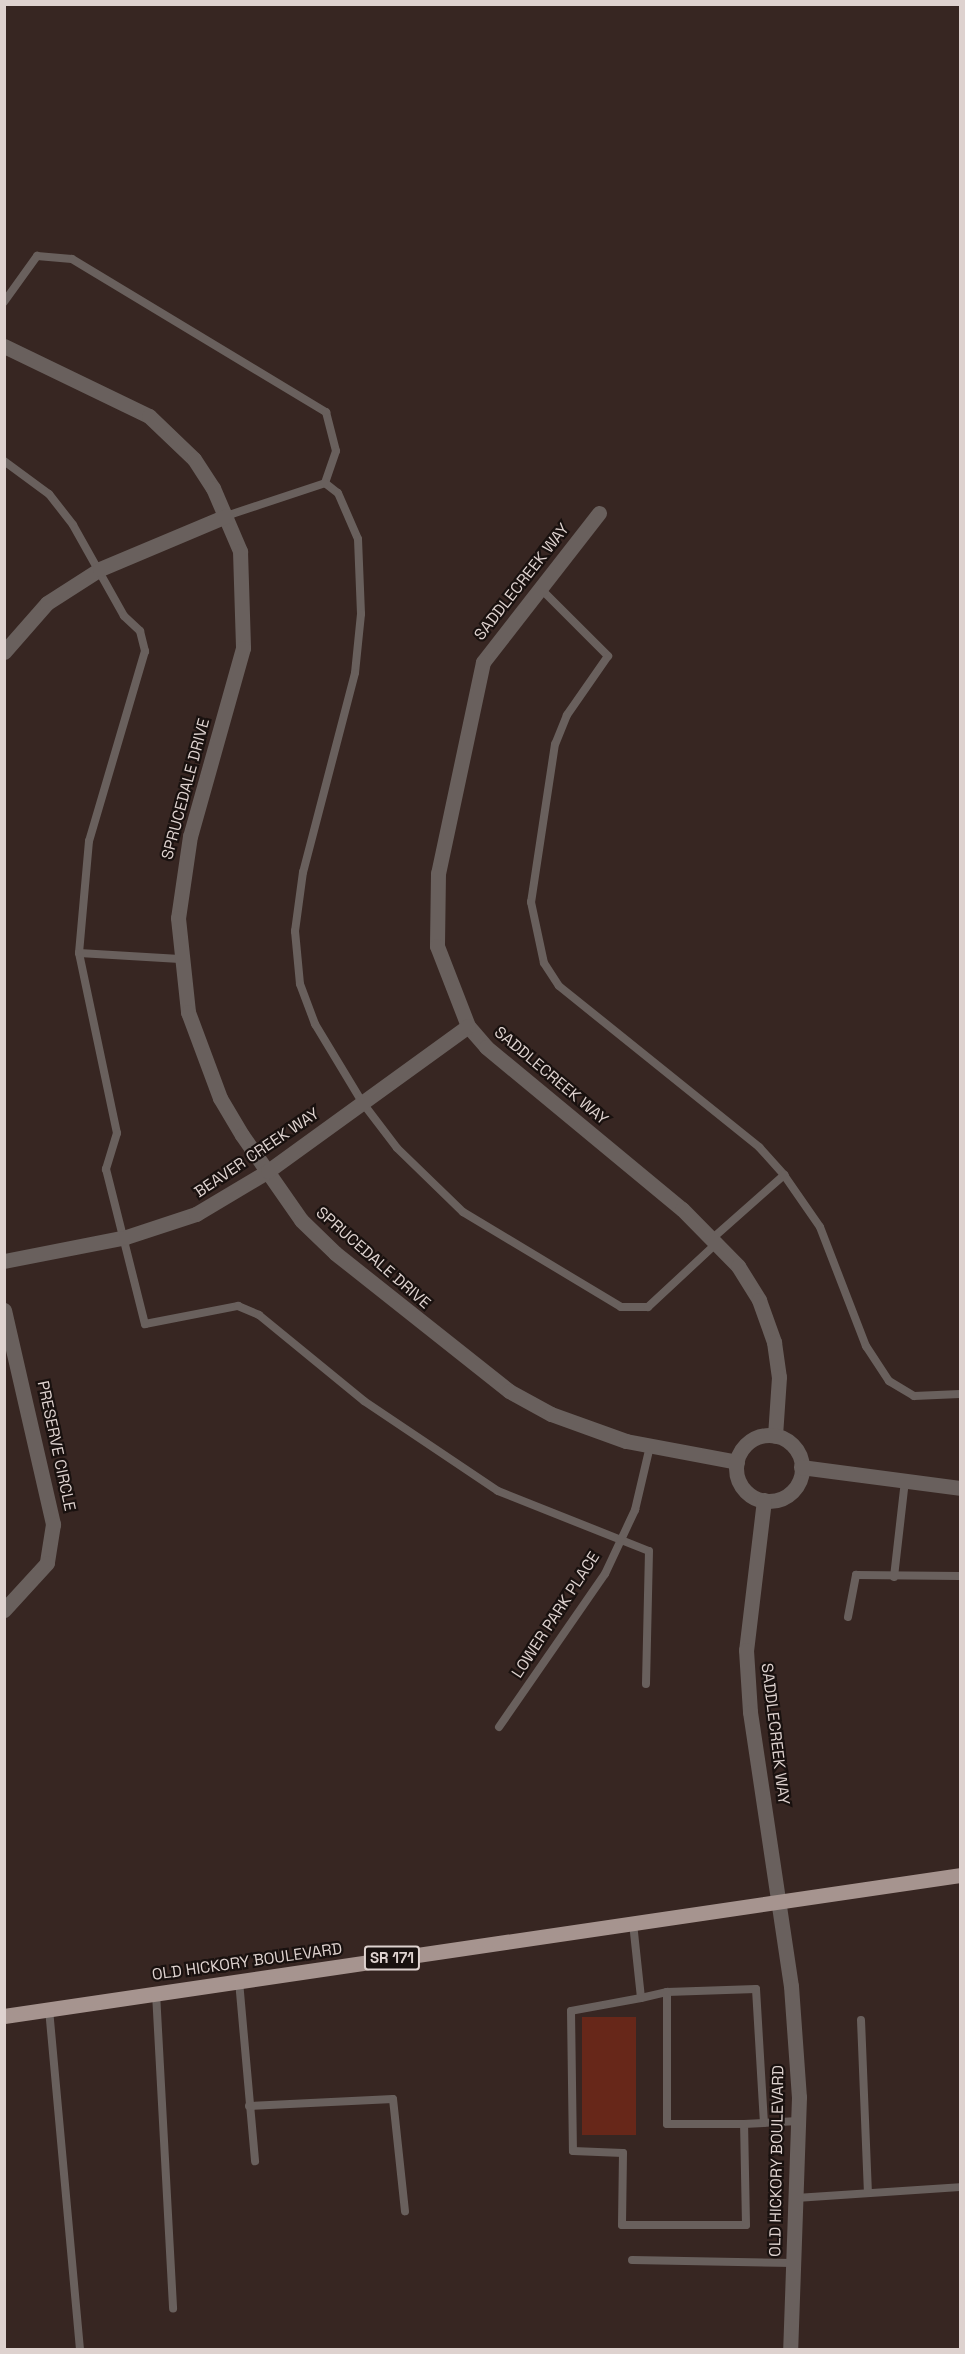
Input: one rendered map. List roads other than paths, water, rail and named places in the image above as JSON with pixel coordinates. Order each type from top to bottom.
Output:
[{"type":"main road","name":"OLD HICKORY BOULEVARD","points":[[4,2016],[960,1875]]},
{"type":"street","name":"SPRUCEDALE DRIVE","points":[[4,346],[149,416],[194,459],[226,516],[244,584],[243,648],[190,836],[180,899],[180,958],[201,1054],[220,1098],[301,1220],[335,1253],[461,1357],[551,1414],[650,1446],[736,1461]]},
{"type":"street","name":"SADDLECREEK WAY","points":[[599,513],[483,662],[438,873],[437,946],[468,1026],[716,1240],[759,1300],[774,1342],[779,1377],[775,1436]]},
{"type":"street","points":[[4,652],[47,603],[100,569],[226,516]]},
{"type":"street","name":"BEAVER CREEK WAY","points":[[4,1261],[126,1237],[196,1214],[268,1171],[468,1026]]},
{"type":"street","name":"PRESERVE CIRCLE","points":[[4,1310],[53,1524],[47,1563],[4,1610]]},
{"type":"street","points":[[775,1436],[796,1449],[801,1467],[793,1490],[764,1500],[742,1486],[736,1461],[748,1442],[775,1436]]},
{"type":"street","points":[[801,1467],[960,1488]]},
{"type":"street","name":"SADDLECREEK WAY","points":[[764,1500],[746,1650],[780,1902]]},
{"type":"street","name":"OLD HICKORY BOULEVARD","points":[[780,1902],[791,1986],[798,2121],[790,2349]]},
{"type":"lane","points":[[4,302],[37,256],[72,259],[327,412],[336,451],[325,483]]},
{"type":"lane","points":[[4,461],[49,494],[100,569],[124,616],[140,631],[145,651],[89,841],[79,953],[117,1133],[106,1169],[126,1237],[145,1324],[238,1306],[259,1315],[364,1401],[498,1491],[619,1543],[644,1549],[652,1559],[646,1684]]},
{"type":"lane","points":[[226,516],[325,483]]},
{"type":"lane","points":[[325,483],[338,493],[358,539],[361,614],[355,673],[303,872],[295,931],[300,984],[315,1024],[362,1102],[397,1148],[462,1212],[621,1307],[648,1307],[784,1175]]},
{"type":"lane","points":[[541,589],[608,656],[567,715],[555,744],[531,902],[544,963],[559,986],[759,1147],[784,1175],[820,1227],[866,1346],[889,1381],[914,1396],[960,1394]]},
{"type":"lane","points":[[79,953],[180,958]]},
{"type":"lane","name":"LOWER PARK PLACE","points":[[499,1727],[605,1574],[635,1510],[650,1446]]},
{"type":"lane","points":[[894,1577],[905,1481]]},
{"type":"lane","points":[[848,1617],[856,1575],[960,1576]]},
{"type":"lane","points":[[633,1923],[642,1998]]},
{"type":"lane","points":[[239,1981],[255,2161]]},
{"type":"lane","points":[[744,2124],[746,2225],[622,2225],[623,2153],[573,2151],[571,2011],[667,1992],[756,1989],[764,2123]]},
{"type":"lane","points":[[667,1992],[668,2124],[798,2121]]},
{"type":"lane","points":[[156,1993],[173,2309]]},
{"type":"lane","points":[[49,2009],[80,2349]]},
{"type":"lane","points":[[861,2020],[868,2193]]},
{"type":"lane","points":[[249,2106],[393,2099],[405,2211]]},
{"type":"lane","points":[[796,2198],[960,2187]]},
{"type":"lane","points":[[632,2260],[793,2263]]}]
